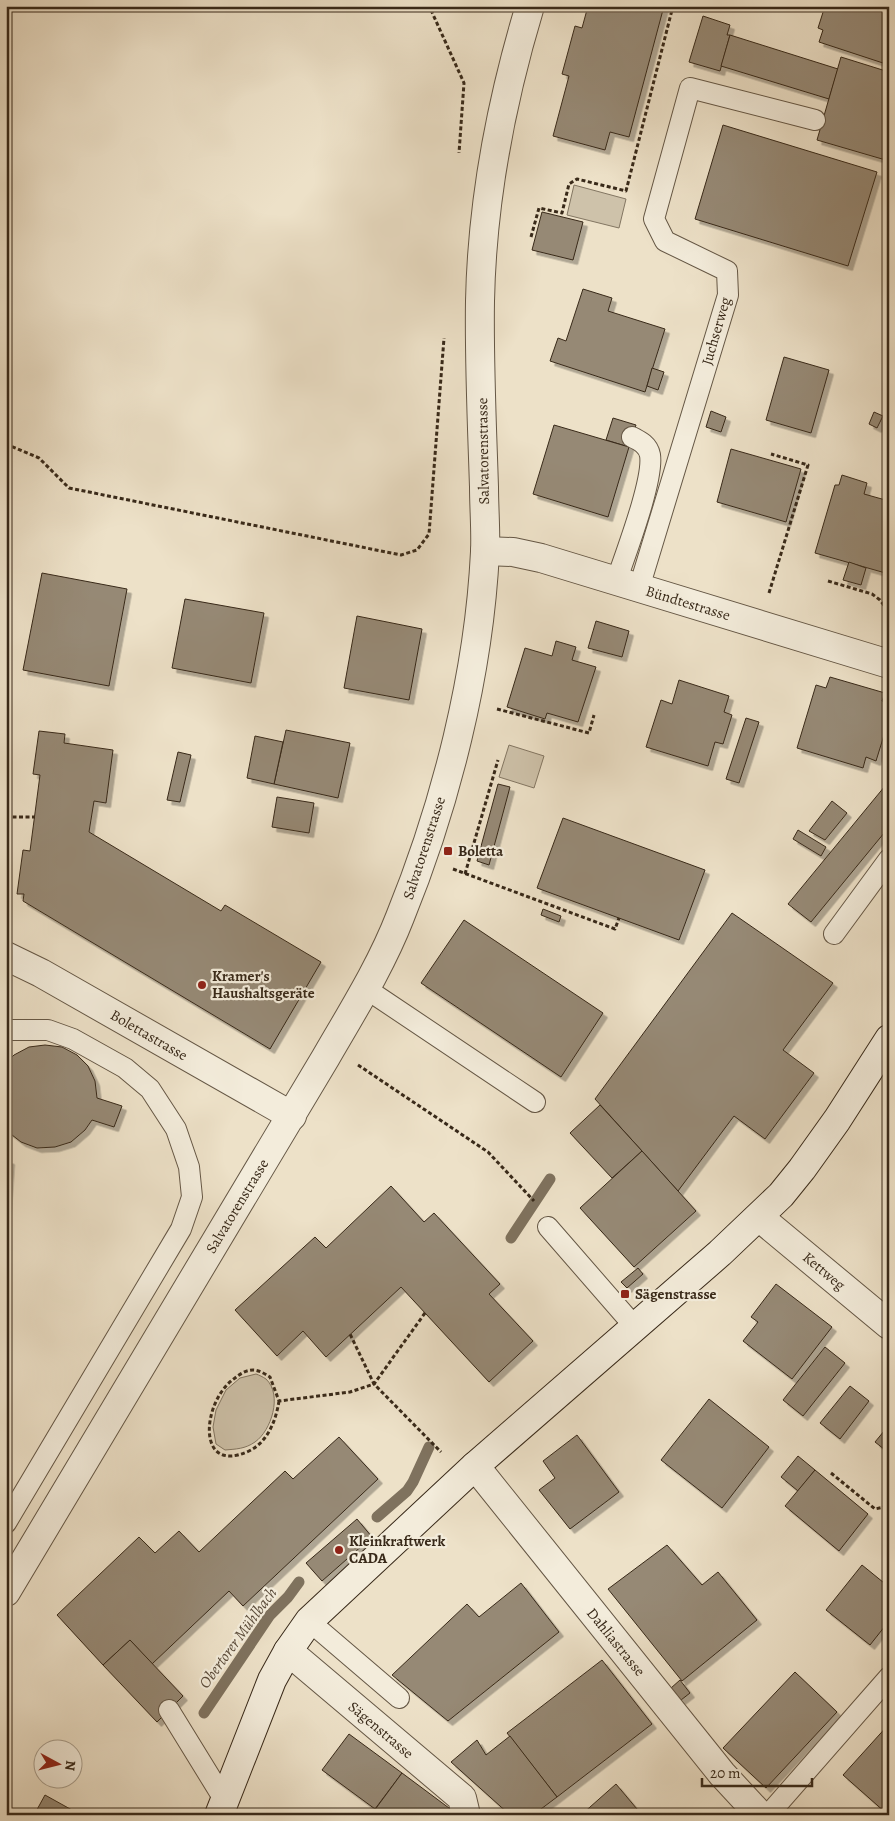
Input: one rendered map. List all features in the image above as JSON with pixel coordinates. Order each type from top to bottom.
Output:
[{"type":"street","name":"Salvatorenstrasse","points":[[6,1592],[292,1116],[366,988],[400,920],[432,830],[466,700],[478,625],[485,551],[480,301],[486,211],[496,143],[518,46],[530,6]]},
{"type":"street","name":"Bündtestrasse","points":[[485,551],[513,552],[541,558],[889,664]]},
{"type":"street","name":"Bolettastrasse","points":[[6,956],[41,973],[292,1116]]},
{"type":"street","points":[[222,1808],[272,1680],[288,1651],[309,1622],[469,1471],[759,1217],[802,1170],[837,1120],[889,1038]]},
{"type":"street","name":"Kettweg","points":[[759,1217],[889,1325]]},
{"type":"street","name":"Dahliastrasse","points":[[469,1471],[716,1766],[760,1815]]},
{"type":"street","name":"Sägenstrasse","points":[[288,1651],[462,1798],[466,1815]]},
{"type":"lane","name":"Juchserweg","points":[[628,585],[728,294],[727,271],[665,241],[654,219],[690,88],[815,120]]},
{"type":"lane","points":[[628,585],[650,464],[650,454],[644,443],[632,437]]},
{"type":"lane","points":[[834,934],[889,859]]},
{"type":"lane","points":[[366,988],[535,1102]]},
{"type":"lane","points":[[6,1030],[48,1030],[73,1039],[125,1068],[150,1088],[176,1129],[188,1167],[192,1197],[182,1230],[6,1523]]},
{"type":"lane","points":[[548,1227],[635,1327]]},
{"type":"lane","points":[[309,1622],[399,1698]]},
{"type":"lane","points":[[768,1815],[889,1677]]},
{"type":"lane","points":[[169,1710],[222,1808]]},
{"type":"path","points":[[531,237],[538,208],[562,213],[569,184],[577,179],[626,191],[673,6]]},
{"type":"path","points":[[6,444],[39,458],[69,488],[401,555],[418,550],[429,534]]},
{"type":"path","points":[[768,596],[808,465],[771,454]]},
{"type":"path","points":[[828,581],[872,594],[880,600],[889,612]]},
{"type":"path","points":[[496,709],[589,733],[594,715]]},
{"type":"path","points":[[465,874],[498,760]]},
{"type":"path","points":[[6,817],[35,818]]},
{"type":"path","points":[[423,857],[616,929],[619,918]]},
{"type":"path","points":[[356,1064],[488,1152],[530,1197]]},
{"type":"path","points":[[279,1401],[350,1392],[374,1384],[425,1313]]},
{"type":"path","points":[[350,1334],[374,1384],[469,1471]]},
{"type":"path","points":[[252,1370],[262,1373],[270,1377],[279,1401],[275,1420],[269,1433],[251,1450],[238,1456],[227,1455],[217,1451],[212,1443],[209,1432],[210,1420],[219,1394],[228,1382],[243,1372],[252,1370]]},
{"type":"path","points":[[831,1473],[875,1509],[889,1506]]},
{"type":"shaded area","points":[[574,185],[626,199],[619,228],[567,215]]},
{"type":"shaded area","points":[[509,745],[544,756],[534,788],[499,777]]},
{"type":"shaded area","points":[[256,1374],[266,1379],[274,1394],[273,1412],[270,1421],[261,1437],[255,1442],[237,1449],[225,1450],[216,1444],[213,1427],[216,1410],[226,1390],[240,1378]]},
{"type":"building","points":[[588,6],[664,6],[629,137],[610,132],[605,150],[553,136],[569,76],[562,74],[575,26],[582,28]]},
{"type":"building","points":[[825,6],[874,6],[882,9],[883,6],[889,6],[889,65],[819,42],[823,30],[818,28]]},
{"type":"building","points":[[703,16],[730,25],[727,35],[730,35],[720,71],[689,62]]},
{"type":"building","points":[[730,35],[838,69],[829,99],[721,66]]},
{"type":"building","points":[[841,57],[889,72],[889,161],[817,140]]},
{"type":"building","points":[[723,125],[877,172],[848,266],[695,219]]},
{"type":"building","points":[[542,212],[583,222],[573,260],[532,250]]},
{"type":"building","points":[[583,289],[612,298],[608,311],[665,329],[645,392],[550,361],[558,338],[566,341]]},
{"type":"building","points":[[784,357],[829,370],[811,433],[766,420]]},
{"type":"building","points":[[652,368],[664,372],[658,390],[647,386]]},
{"type":"building","points":[[711,411],[726,417],[721,432],[706,427]]},
{"type":"building","points":[[874,412],[883,416],[877,428],[869,424]]},
{"type":"building","points":[[613,418],[636,425],[629,447],[606,440]]},
{"type":"building","points":[[554,425],[629,447],[608,517],[533,494]]},
{"type":"building","points":[[731,449],[801,469],[786,522],[717,502]]},
{"type":"building","points":[[842,475],[867,483],[864,494],[889,501],[889,574],[815,553],[835,485],[839,485]]},
{"type":"building","points":[[849,562],[866,568],[861,585],[843,580]]},
{"type":"building","points":[[42,573],[127,589],[109,686],[23,670]]},
{"type":"building","points":[[185,599],[264,613],[251,683],[172,668]]},
{"type":"building","points":[[357,616],[422,629],[409,700],[344,688]]},
{"type":"building","points":[[596,621],[629,631],[622,657],[588,648]]},
{"type":"building","points":[[556,641],[576,647],[572,660],[596,667],[578,722],[547,713],[545,719],[507,707],[525,648],[552,656]]},
{"type":"building","points":[[830,677],[885,693],[882,701],[889,703],[889,719],[876,761],[866,757],[863,768],[797,748],[816,685],[826,688]]},
{"type":"building","points":[[679,680],[729,696],[724,712],[732,715],[723,744],[715,742],[708,766],[646,747],[661,700],[672,704]]},
{"type":"building","points":[[746,718],[759,722],[739,783],[726,779]]},
{"type":"building","points":[[286,730],[350,743],[338,798],[274,784]]},
{"type":"building","points":[[39,731],[65,734],[64,743],[113,750],[106,803],[94,801],[89,832],[221,911],[225,905],[321,962],[270,1049],[23,901],[24,894],[17,894],[23,850],[30,851],[40,775],[33,774]]},
{"type":"building","points":[[255,736],[283,742],[274,784],[247,778]]},
{"type":"building","points":[[178,752],[191,755],[180,802],[167,800]]},
{"type":"building","points":[[498,784],[510,787],[489,865],[477,861]]},
{"type":"building","points":[[885,786],[889,789],[889,827],[811,922],[788,904]]},
{"type":"building","points":[[277,797],[314,803],[309,833],[272,827]]},
{"type":"building","points":[[832,801],[847,813],[825,840],[809,831]]},
{"type":"building","points":[[563,818],[705,870],[679,940],[537,888]]},
{"type":"building","points":[[798,830],[826,847],[821,856],[793,839]]},
{"type":"building","points":[[543,909],[561,916],[559,922],[541,915]]},
{"type":"building","points":[[732,913],[833,983],[783,1050],[814,1073],[765,1139],[734,1116],[678,1191],[595,1099]]},
{"type":"building","points":[[464,920],[603,1013],[561,1077],[421,983]]},
{"type":"building","points":[[45,1045],[62,1047],[77,1055],[88,1066],[95,1081],[97,1098],[122,1106],[114,1127],[92,1120],[85,1130],[71,1142],[55,1147],[37,1148],[21,1142],[7,1131],[6,1063],[14,1055],[29,1047]]},
{"type":"building","points":[[600,1105],[642,1151],[612,1178],[570,1133]]},
{"type":"building","points":[[642,1151],[696,1211],[634,1267],[580,1208]]},
{"type":"building","points":[[6,1159],[10,1160],[6,1218]]},
{"type":"building","points":[[391,1186],[424,1222],[434,1213],[500,1284],[489,1294],[533,1341],[489,1382],[401,1287],[326,1357],[303,1331],[277,1356],[235,1310],[315,1237],[326,1248]]},
{"type":"building","points":[[638,1268],[643,1274],[627,1288],[621,1282]]},
{"type":"building","points":[[776,1284],[832,1327],[792,1379],[743,1341],[758,1322],[751,1317]]},
{"type":"building","points":[[825,1347],[845,1363],[803,1416],[783,1400]]},
{"type":"building","points":[[850,1386],[869,1401],[840,1439],[820,1423]]},
{"type":"building","points":[[709,1399],[769,1447],[722,1508],[661,1460]]},
{"type":"building","points":[[889,1425],[889,1453],[875,1442]]},
{"type":"building","points":[[577,1435],[619,1492],[570,1529],[539,1490],[555,1478],[543,1461]]},
{"type":"building","points":[[339,1437],[378,1479],[243,1606],[229,1591],[152,1664],[130,1640],[103,1665],[57,1615],[139,1537],[155,1553],[179,1531],[199,1552],[285,1471],[293,1479]]},
{"type":"building","points":[[798,1456],[815,1470],[798,1491],[781,1477]]},
{"type":"building","points":[[815,1470],[868,1514],[839,1551],[785,1506]]},
{"type":"building","name":"Kleinkraftwerk CADA","points":[[357,1519],[372,1537],[322,1581],[306,1563]]},
{"type":"building","points":[[667,1545],[702,1585],[718,1572],[757,1620],[682,1681],[608,1589]]},
{"type":"building","points":[[862,1565],[889,1587],[889,1621],[870,1645],[826,1610]]},
{"type":"building","points":[[521,1583],[559,1632],[448,1721],[392,1675],[467,1604],[479,1617]]},
{"type":"building","points":[[130,1640],[183,1696],[157,1722],[103,1665]]},
{"type":"building","points":[[602,1660],[652,1724],[557,1797],[507,1733]]},
{"type":"building","points":[[795,1672],[837,1712],[766,1788],[723,1748]]},
{"type":"building","points":[[680,1680],[690,1693],[681,1700],[671,1688]]},
{"type":"building","points":[[889,1724],[889,1810],[886,1813],[843,1775]]},
{"type":"building","points":[[349,1734],[402,1773],[375,1809],[322,1770]]},
{"type":"building","points":[[510,1736],[557,1797],[533,1815],[510,1815],[451,1762],[477,1740],[486,1755]]},
{"type":"building","points":[[402,1773],[453,1811],[450,1815],[371,1815]]},
{"type":"building","points":[[616,1784],[642,1815],[581,1815]]},
{"type":"building","points":[[45,1795],[81,1815],[34,1815]]},
{"type":"waterway","name":"Obertorer Mühlbach","points":[[511,1238],[550,1179]]},
{"type":"waterway","name":"Obertorer Mühlbach","points":[[377,1517],[407,1491],[429,1447]]},
{"type":"waterway","name":"Obertorer Mühlbach","points":[[204,1713],[270,1615],[288,1597],[299,1582]]},
{"type":"place","name":"Boletta","points":[[448,851]]},
{"type":"place","name":"Kramer's Haushaltsgeräte","points":[[202,985]]},
{"type":"place","name":"Sägenstrasse","points":[[625,1294]]},
{"type":"place","name":"Kleinkraftwerk CADA","points":[[339,1550]]}]
